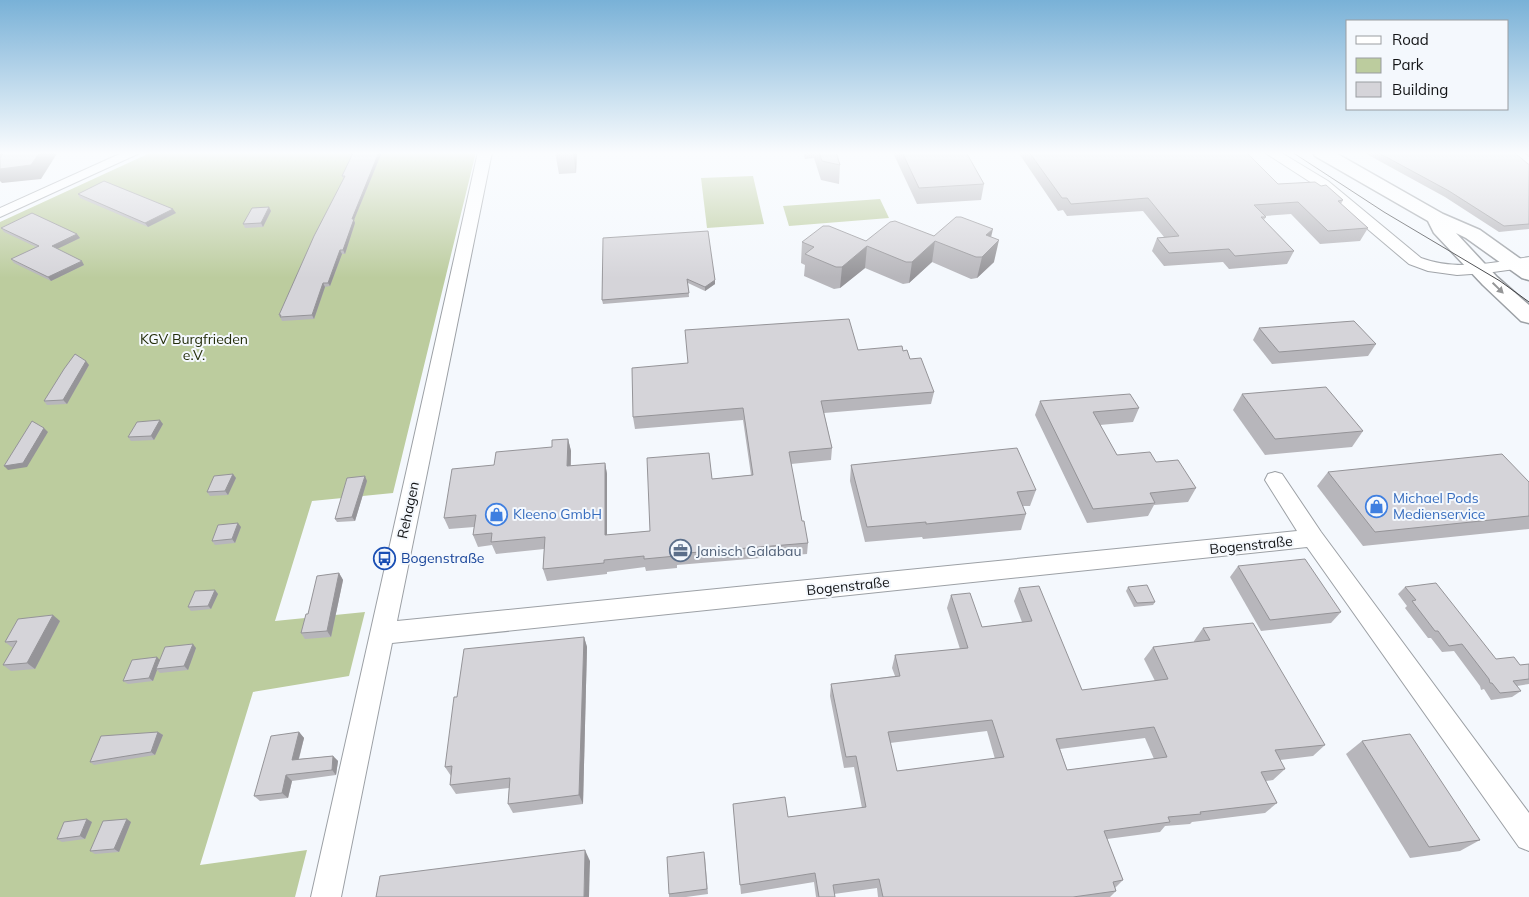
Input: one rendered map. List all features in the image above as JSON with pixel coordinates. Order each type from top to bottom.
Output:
[{"type":"main road","points":[[1394,194],[1436,218],[1473,234],[1525,267]]},
{"type":"main road","points":[[1436,218],[1441,229],[1480,268],[1490,281],[1529,316]]},
{"type":"street","points":[[0,213],[43,194]]},
{"type":"street","name":"Rehagen","points":[[326,897],[476,194]]},
{"type":"street","points":[[1335,194],[1415,261],[1430,268],[1442,270],[1525,267]]},
{"type":"street","name":"Bogenstraße","points":[[1276,480],[1313,538],[1529,837]]},
{"type":"street","name":"Bogenstraße","points":[[383,633],[1313,538]]},
{"type":"green space","name":"KGV Burgfrieden e.V.","points":[[61,194],[466,194],[393,493],[312,501],[275,621],[365,612],[349,676],[253,692],[200,865],[307,850],[295,897],[0,897],[0,222]]},
{"type":"green space","points":[[703,194],[757,194],[764,224],[707,228]]},
{"type":"green space","points":[[880,199],[889,218],[789,226],[783,206]]},
{"type":"building","points":[[78,194],[136,194],[173,209],[145,223]]},
{"type":"building","points":[[336,194],[362,194],[343,250],[340,250],[328,283],[323,283],[312,315],[280,317],[281,315],[279,315],[314,236]]},
{"type":"building","points":[[1059,194],[1336,194],[1343,200],[1338,201],[1368,228],[1328,231],[1298,202],[1254,205],[1266,217],[1261,217],[1294,251],[1235,256],[1229,249],[1169,253],[1157,238],[1179,236],[1148,198],[1071,204],[1067,198],[1062,198]]},
{"type":"building","points":[[1453,194],[1529,194],[1529,224],[1504,226]]},
{"type":"building","points":[[269,207],[261,223],[243,224],[252,208]]},
{"type":"building","points":[[32,213],[77,234],[52,246],[82,261],[48,277],[11,259],[39,246],[1,228]]},
{"type":"building","points":[[956,217],[961,217],[993,229],[986,235],[999,240],[982,257],[976,257],[935,241],[912,262],[906,262],[867,246],[842,267],[836,267],[805,254],[814,247],[802,242],[823,226],[829,226],[866,241],[890,222],[895,221],[934,236]]},
{"type":"building","points":[[708,231],[715,280],[705,287],[687,279],[689,293],[602,300],[603,238]]},
{"type":"building","points":[[849,319],[858,350],[902,346],[903,351],[907,350],[910,359],[921,358],[934,392],[821,401],[832,448],[789,452],[808,543],[676,554],[676,556],[644,559],[644,556],[604,560],[604,563],[543,569],[545,537],[491,542],[492,533],[473,535],[476,515],[444,518],[452,469],[494,465],[496,452],[552,447],[552,440],[568,439],[567,466],[605,463],[605,535],[650,531],[647,458],[709,453],[712,479],[753,475],[743,408],[633,417],[632,368],[688,363],[685,330]]},
{"type":"building","points":[[1354,321],[1376,344],[1279,352],[1259,328]]},
{"type":"building","points":[[75,354],[86,361],[63,400],[44,401],[64,369]]},
{"type":"building","points":[[1326,387],[1363,431],[1275,439],[1242,394]]},
{"type":"building","points":[[1130,394],[1139,408],[1093,412],[1117,455],[1150,452],[1156,462],[1178,460],[1196,488],[1150,493],[1155,503],[1093,509],[1040,401]]},
{"type":"building","points":[[160,420],[151,436],[128,437],[137,422]]},
{"type":"building","points":[[32,421],[44,428],[23,463],[4,466]]},
{"type":"building","points":[[1017,448],[1036,490],[1017,492],[1026,514],[926,524],[926,522],[867,527],[851,465]]},
{"type":"building","points":[[1502,454],[1529,482],[1529,516],[1375,532],[1328,472]]},
{"type":"building","points":[[233,474],[225,491],[207,492],[214,476]]},
{"type":"building","points":[[365,476],[352,517],[335,519],[347,478]]},
{"type":"building","points":[[238,523],[232,539],[212,541],[218,525]]},
{"type":"building","points":[[1305,559],[1341,612],[1270,620],[1238,566]]},
{"type":"building","points":[[339,573],[327,631],[301,633],[306,614],[308,614],[317,576]]},
{"type":"building","points":[[1436,583],[1496,659],[1514,657],[1520,665],[1529,664],[1529,679],[1513,681],[1521,691],[1500,693],[1490,683],[1489,679],[1462,644],[1449,646],[1438,631],[1435,631],[1412,601],[1416,600],[1405,587]]},
{"type":"building","points":[[1147,585],[1155,602],[1137,603],[1128,587]]},
{"type":"building","points":[[1039,586],[1082,690],[1168,679],[1153,647],[1210,640],[1203,628],[1253,623],[1325,745],[1275,750],[1285,769],[1261,772],[1277,803],[1168,817],[1170,822],[1104,831],[1123,880],[1113,882],[1116,891],[1073,897],[883,897],[879,879],[833,885],[835,897],[819,897],[815,873],[740,885],[733,804],[785,797],[788,817],[866,807],[856,756],[846,757],[831,684],[900,676],[895,655],[968,648],[951,595],[970,593],[982,627],[1032,621],[1019,588]],"holes":[[[992,720],[1004,757],[897,771],[888,732]],[[1154,727],[1167,757],[1067,770],[1056,739]]]},
{"type":"building","points":[[215,590],[208,606],[188,607],[195,591]]},
{"type":"building","points":[[53,615],[27,663],[3,665],[17,641],[5,642],[18,619]]},
{"type":"building","points":[[584,637],[579,795],[508,804],[510,778],[450,785],[452,766],[445,767],[454,697],[457,697],[464,649]]},
{"type":"building","points":[[193,644],[184,666],[156,669],[165,647]]},
{"type":"building","points":[[157,657],[149,678],[123,681],[132,660]]},
{"type":"building","points":[[158,732],[151,752],[90,762],[101,736]]},
{"type":"building","points":[[299,732],[292,760],[333,756],[332,770],[286,775],[282,793],[254,796],[271,736]]},
{"type":"building","points":[[1410,734],[1480,840],[1429,847],[1362,741]]},
{"type":"building","points":[[87,819],[80,836],[57,839],[64,822]]},
{"type":"building","points":[[127,819],[114,849],[90,851],[103,821]]},
{"type":"building","points":[[585,850],[584,897],[376,897],[380,876]]},
{"type":"building","points":[[704,852],[707,889],[669,894],[667,857]]},
{"type":"tram line","points":[[1356,194],[1500,281],[1529,302]]},
{"type":"place","name":"Michael Pods Medienservice","points":[[1377,506]]},
{"type":"place","name":"Kleeno GmbH","points":[[497,514]]},
{"type":"place","name":"Janisch Galabau","points":[[680,551]]},
{"type":"place","name":"Bogenstraße","points":[[385,558]]}]
